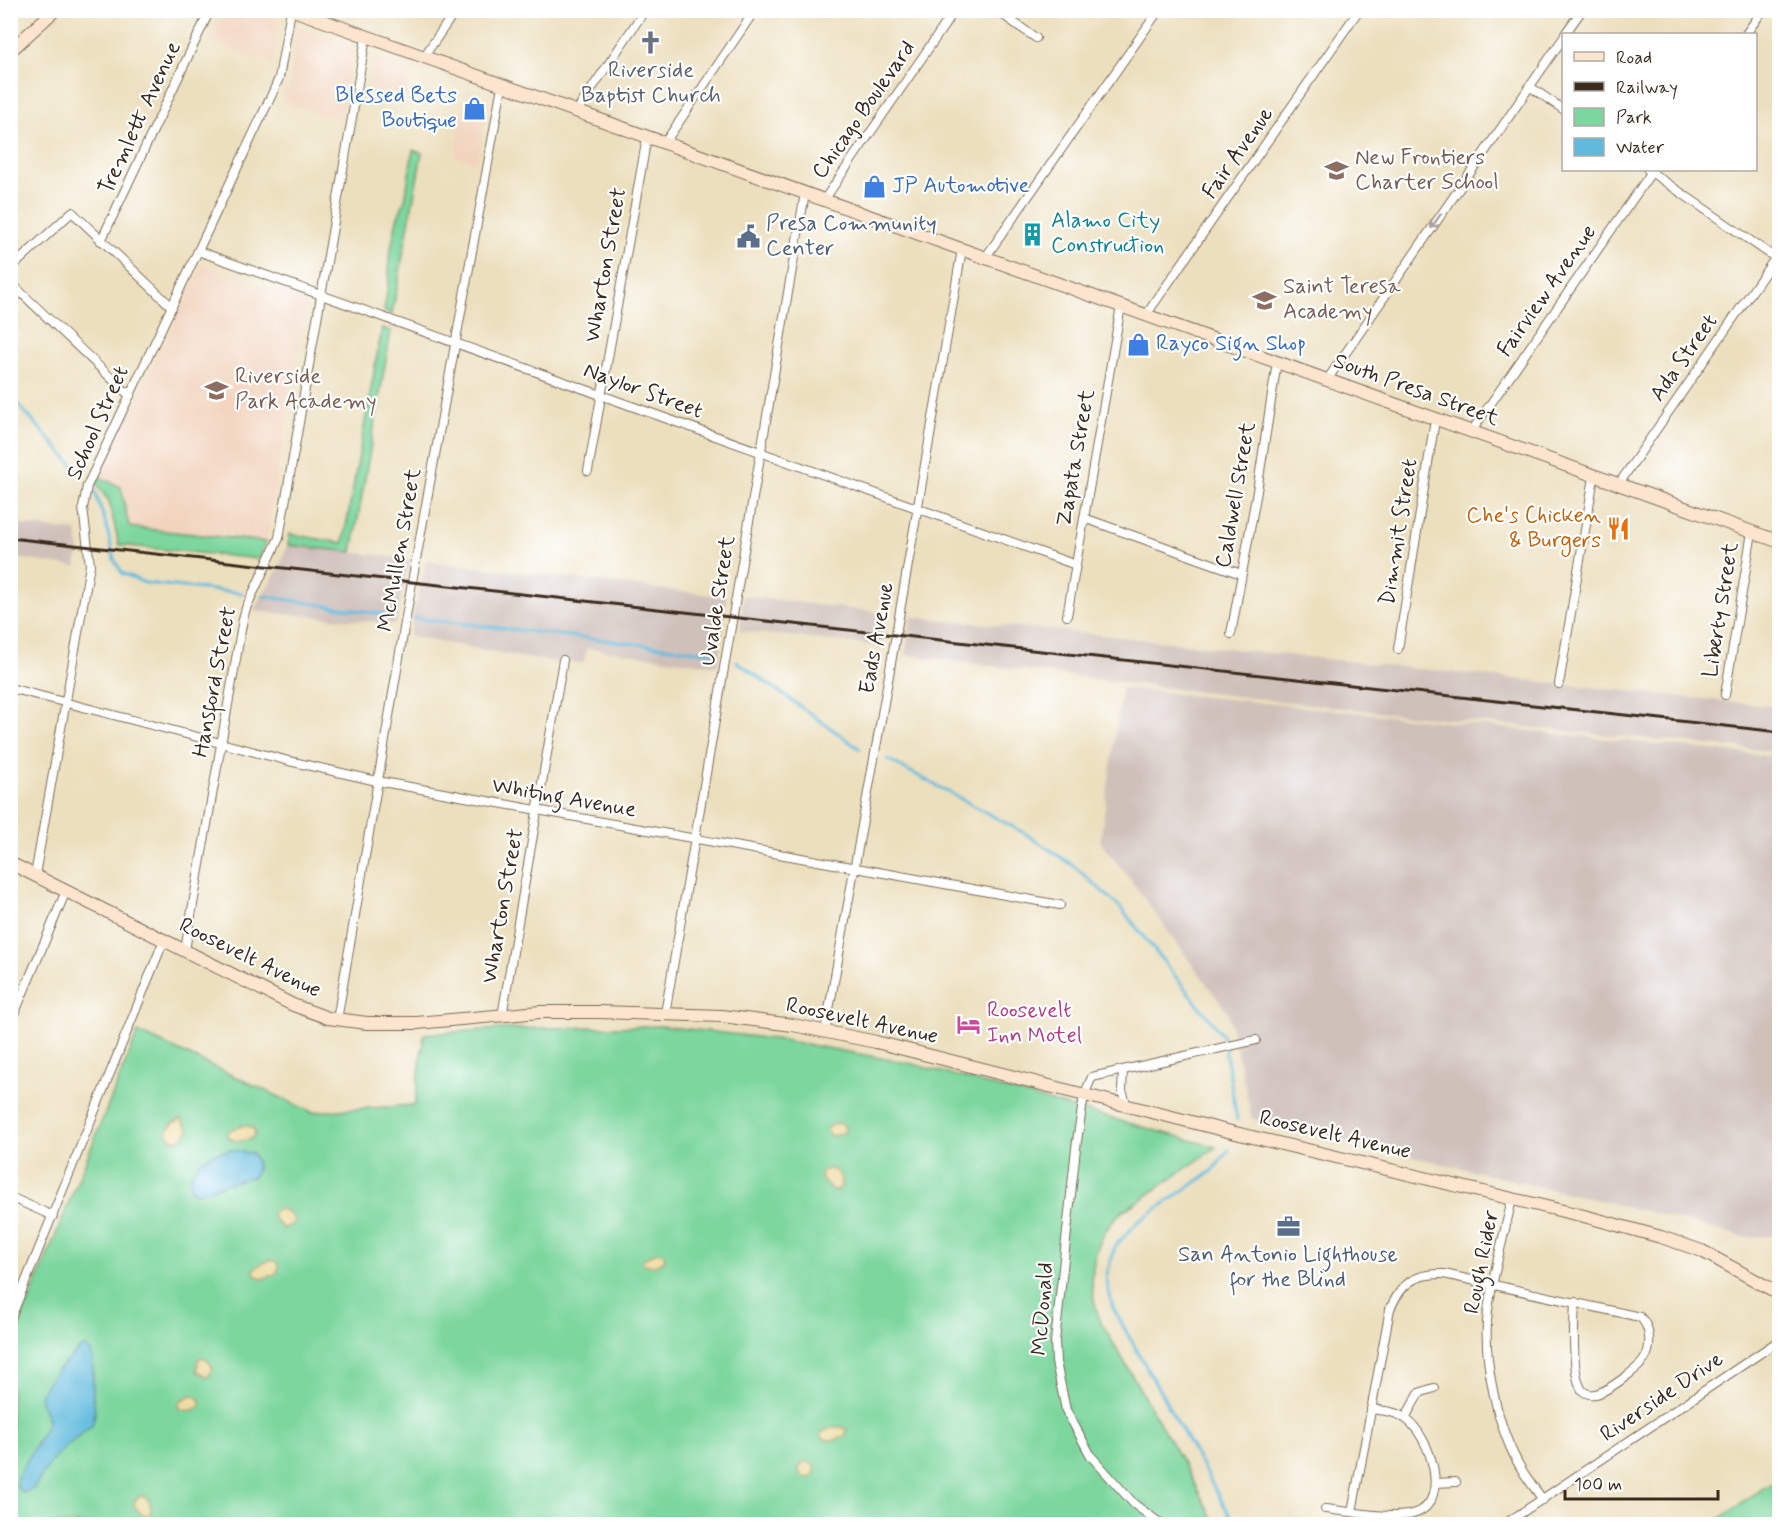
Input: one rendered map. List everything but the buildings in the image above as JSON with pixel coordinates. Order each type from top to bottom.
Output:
[{"type":"main road","points":[[10,51],[55,10]]},
{"type":"main road","name":"South Presa Street","points":[[292,10],[1779,542]]},
{"type":"main road","name":"Roosevelt Avenue","points":[[10,863],[293,1005],[337,1020],[367,1023],[417,1023],[540,1012],[665,1014],[761,1020],[825,1032],[876,1042],[1661,1237],[1702,1251],[1779,1294]]},
{"type":"street","name":"Tremlett Avenue","points":[[10,269],[72,212],[101,241],[210,10]]},
{"type":"street","name":"School Street","points":[[35,875],[90,565],[83,508],[84,496],[279,78],[292,10]]},
{"type":"street","points":[[423,58],[456,10]]},
{"type":"street","points":[[576,112],[645,10]]},
{"type":"street","points":[[664,144],[756,10]]},
{"type":"street","name":"Chicago Boulevard","points":[[824,200],[955,10]]},
{"type":"street","points":[[996,10],[1036,38]]},
{"type":"street","points":[[985,258],[1159,10]]},
{"type":"street","name":"Fair Avenue","points":[[1146,315],[1359,10]]},
{"type":"street","points":[[1566,33],[1582,10]]},
{"type":"street","points":[[1747,33],[1763,10]]},
{"type":"street","name":"Hansford Street","points":[[185,950],[243,619],[279,538],[366,37]]},
{"type":"street","points":[[1327,380],[1562,39]]},
{"type":"street","name":"McMullen Street","points":[[337,1020],[377,781],[502,86]]},
{"type":"street","points":[[1529,86],[1562,109]]},
{"type":"street","name":"Wharton Street","points":[[588,471],[647,137]]},
{"type":"street","name":"Fairview Avenue","points":[[1471,432],[1649,171]]},
{"type":"street","points":[[1651,171],[1778,257]]},
{"type":"street","name":"Uvalde Street","points":[[665,1014],[806,194]]},
{"type":"street","points":[[101,241],[172,307]]},
{"type":"street","name":"Eads Avenue","points":[[825,1032],[962,249]]},
{"type":"street","name":"Naylor Street","points":[[198,251],[1076,565]]},
{"type":"street","name":"Ada Street","points":[[1618,485],[1778,257]]},
{"type":"street","points":[[10,282],[129,396]]},
{"type":"street","name":"Zapata Street","points":[[1067,616],[1121,306]]},
{"type":"street","name":"Caldwell Street","points":[[1231,634],[1277,362]]},
{"type":"street","name":"Dimmit Street","points":[[1398,649],[1436,420]]},
{"type":"street","points":[[1559,684],[1594,477]]},
{"type":"street","points":[[1084,518],[1241,574]]},
{"type":"street","name":"Liberty Street","points":[[1725,695],[1752,532]]},
{"type":"street","name":"Wharton Street","points":[[502,1016],[563,660]]},
{"type":"street","name":"Whiting Avenue","points":[[10,688],[377,781],[537,812],[1060,905]]},
{"type":"street","points":[[10,1024],[66,891]]},
{"type":"street","points":[[10,1320],[164,940]]},
{"type":"street","points":[[1084,1095],[1092,1077],[1256,1040]]},
{"type":"street","points":[[1123,1070],[1122,1091],[1127,1106]]},
{"type":"street","name":"McDonald","points":[[1084,1095],[1054,1342],[1061,1392],[1066,1410],[1091,1456],[1134,1504],[1161,1524]]},
{"type":"street","points":[[10,1197],[53,1216]]},
{"type":"street","name":"Rough Rider","points":[[1512,1199],[1488,1312],[1491,1377],[1508,1439],[1521,1469],[1543,1500]]},
{"type":"street","points":[[1352,1512],[1390,1309],[1401,1289],[1419,1276],[1433,1272],[1575,1302],[1640,1317],[1648,1330],[1649,1342],[1645,1359],[1640,1365],[1599,1393],[1588,1394],[1583,1391],[1578,1378],[1573,1331],[1575,1302]]},
{"type":"street","name":"Riverside Drive","points":[[1505,1524],[1779,1340]]},
{"type":"street","points":[[1405,1418],[1419,1393],[1434,1388]]},
{"type":"street","points":[[1325,1509],[1395,1516],[1414,1514],[1431,1503],[1435,1483],[1425,1444],[1412,1424],[1405,1418],[1392,1412],[1371,1409]]},
{"type":"street","points":[[1435,1483],[1456,1482]]},
{"type":"shaded area","points":[[225,11],[252,11],[277,19],[273,64],[210,41]]},
{"type":"shaded area","points":[[302,28],[350,45],[353,49],[341,121],[282,101],[288,87],[297,29]]},
{"type":"shaded area","points":[[375,60],[411,70],[406,97],[367,89],[371,62]]},
{"type":"shaded area","points":[[467,88],[484,96],[488,101],[477,163],[456,156]]},
{"type":"shaded area","name":"Riverside Park Academy","points":[[202,264],[307,303],[266,542],[129,527],[121,487],[99,477]]},
{"type":"shaded area","points":[[11,524],[76,531],[79,547],[76,567],[11,557]]},
{"type":"shaded area","points":[[288,545],[412,559],[404,582],[396,624],[253,611],[279,568]]},
{"type":"shaded area","points":[[426,561],[727,597],[718,666],[587,648],[583,663],[537,660],[409,636]]},
{"type":"shaded area","points":[[743,596],[885,613],[881,646],[740,631]]},
{"type":"shaded area","points":[[911,617],[1779,707],[1779,752],[1387,713],[906,655]]},
{"type":"shaded area","points":[[1122,688],[1779,757],[1779,1236],[1743,1237],[1653,1213],[1252,1119],[1228,1013],[1127,875],[1100,842]]},
{"type":"green space","points":[[413,150],[422,153],[392,314],[384,311],[389,279],[389,258],[397,219],[405,200]]},
{"type":"green space","points":[[382,328],[391,331],[352,552],[288,545],[290,534],[343,543]]},
{"type":"green space","points":[[99,477],[121,487],[129,527],[266,542],[259,559],[119,545],[109,501],[96,484]]},
{"type":"green space","points":[[661,1026],[783,1040],[913,1064],[1216,1147],[1115,1218],[1100,1242],[1092,1282],[1096,1309],[1101,1322],[1191,1477],[1215,1524],[11,1524],[11,1345],[138,1032],[312,1112],[415,1105],[424,1034],[501,1029]]},
{"type":"green space","points":[[1779,1481],[1779,1524],[1712,1524],[1765,1487]]},
{"type":"sand","points":[[181,1119],[189,1129],[185,1136],[176,1141],[167,1132],[170,1126]]},
{"type":"sand","points":[[839,1123],[844,1125],[843,1133],[832,1136],[828,1134],[828,1127]]},
{"type":"sand","points":[[242,1126],[254,1129],[255,1134],[251,1139],[235,1141],[227,1136],[230,1130]]},
{"type":"sand","points":[[835,1170],[841,1178],[841,1186],[837,1191],[831,1189],[821,1178],[822,1171]]},
{"type":"sand","points":[[276,1209],[291,1214],[294,1219],[293,1224],[283,1229],[272,1216]]},
{"type":"sand","points":[[656,1252],[664,1254],[665,1260],[653,1266],[643,1264],[642,1260]]},
{"type":"sand","points":[[270,1260],[277,1262],[279,1267],[276,1274],[262,1279],[255,1275],[254,1270],[257,1266]]},
{"type":"sand","points":[[202,1357],[207,1359],[213,1368],[208,1377],[197,1371],[198,1360]]},
{"type":"sand","points":[[191,1395],[200,1400],[200,1406],[190,1410],[179,1408],[180,1401]]},
{"type":"sand","points":[[834,1427],[847,1430],[845,1436],[835,1440],[825,1440],[821,1436],[823,1431]]},
{"type":"sand","points":[[807,1462],[813,1464],[815,1470],[813,1476],[807,1478],[801,1476],[799,1470],[801,1464]]},
{"type":"sand","points":[[140,1496],[150,1502],[151,1512],[146,1516],[141,1514],[134,1505],[135,1500]]},
{"type":"water","points":[[232,1150],[252,1153],[257,1165],[257,1171],[253,1177],[198,1193],[192,1192],[191,1175],[198,1164],[215,1153]]},
{"type":"water","points":[[85,1347],[90,1351],[93,1359],[95,1414],[92,1425],[50,1463],[34,1488],[24,1493],[18,1487],[17,1478],[48,1423],[40,1400],[41,1394],[49,1379],[81,1348]]},
{"type":"waterway","points":[[10,396],[81,474]]},
{"type":"waterway","points":[[95,492],[106,524],[114,559],[122,573],[145,583],[242,593]]},
{"type":"waterway","points":[[263,596],[395,616]]},
{"type":"waterway","points":[[414,618],[716,653]]},
{"type":"waterway","points":[[736,661],[860,749]]},
{"type":"waterway","points":[[887,759],[1026,834],[1074,866],[1120,907],[1223,1036],[1237,1120]]},
{"type":"waterway","points":[[1229,1150],[1212,1171],[1139,1221],[1115,1246],[1106,1278],[1113,1308],[1234,1523]]},
{"type":"railway","points":[[10,538],[1780,732]]},
{"type":"place","name":"Riverside Baptist Church","points":[[651,42]]},
{"type":"place","name":"Blessed Bets Boutique","points":[[475,109]]},
{"type":"place","name":"New Frontiers Charter School","points":[[1337,171]]},
{"type":"place","name":"JP Automotive","points":[[874,186]]},
{"type":"place","name":"Alamo City Construction","points":[[1033,234]]},
{"type":"place","name":"Presa Community Center","points":[[748,237]]},
{"type":"place","name":"Saint Teresa Academy","points":[[1265,300]]},
{"type":"place","name":"Rayco Sign Shop","points":[[1138,344]]},
{"type":"place","name":"Riverside Park Academy","points":[[217,390]]},
{"type":"place","name":"Che's Chicken & Burgers","points":[[1619,529]]},
{"type":"place","name":"Roosevelt Inn Motel","points":[[969,1024]]},
{"type":"place","name":"San Antonio Lighthouse for the Blind","points":[[1288,1226]]}]
